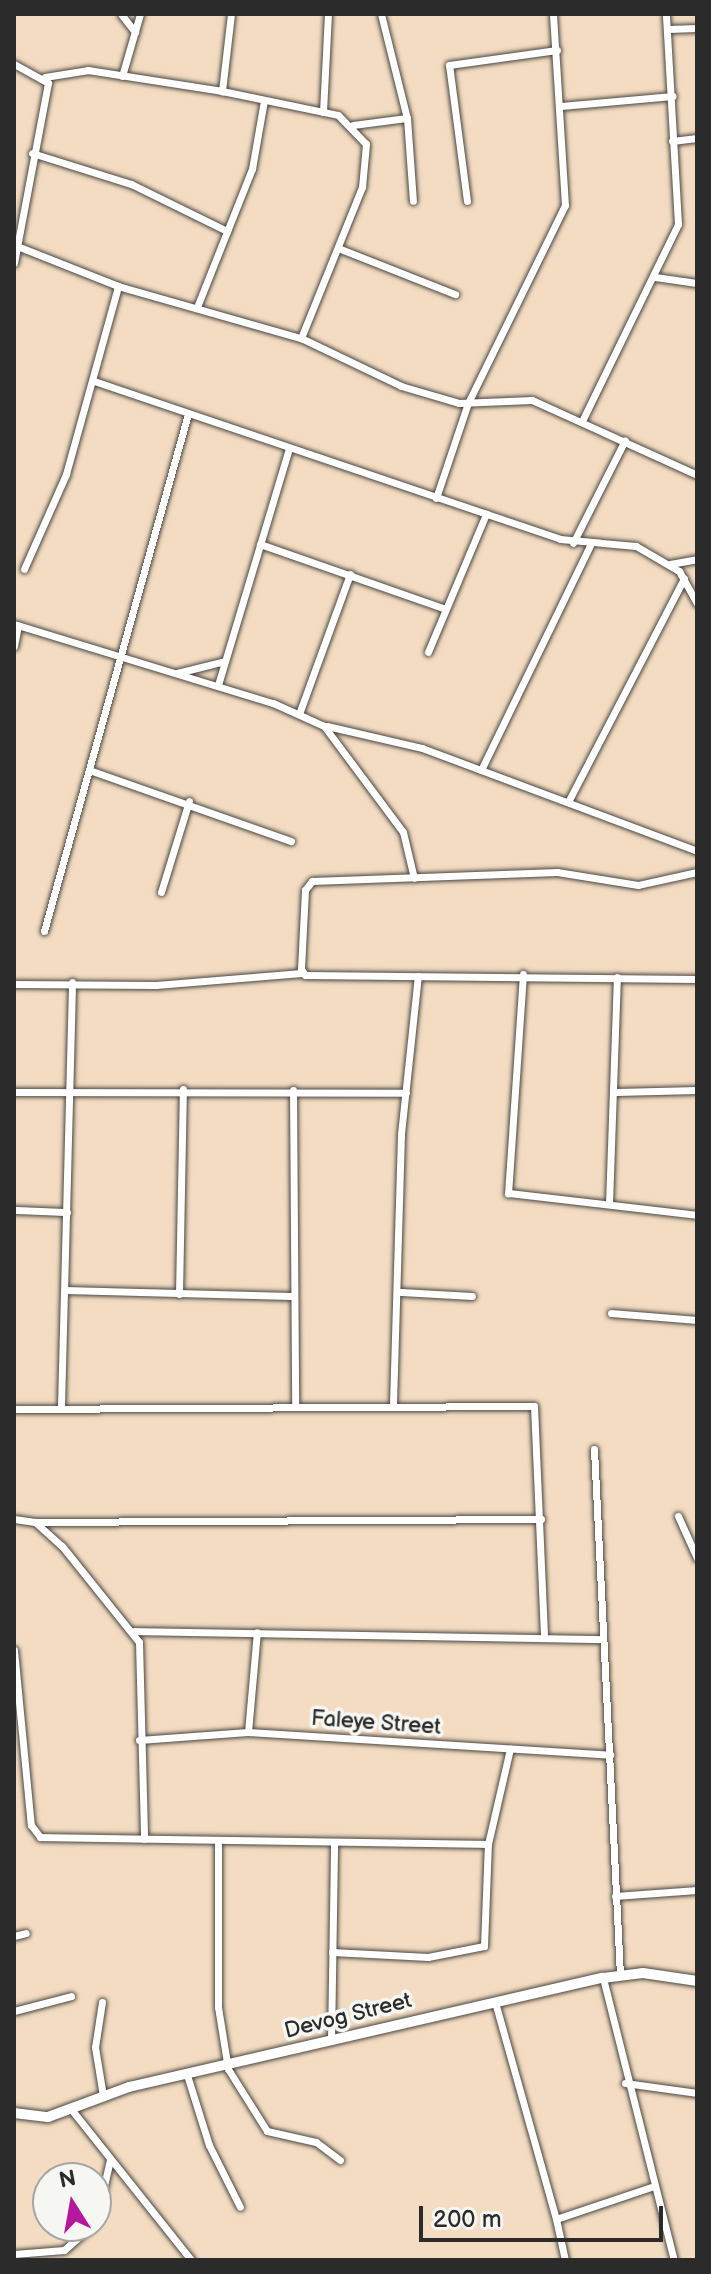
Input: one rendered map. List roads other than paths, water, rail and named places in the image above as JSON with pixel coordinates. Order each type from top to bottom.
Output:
[{"type":"street","points":[[121,14],[135,32]]},
{"type":"street","points":[[122,76],[140,14]]},
{"type":"street","points":[[222,91],[231,14]]},
{"type":"street","points":[[323,112],[328,14]]},
{"type":"street","points":[[381,14],[407,118],[413,201]]},
{"type":"street","points":[[436,498],[468,403],[562,215],[561,106],[553,14]]},
{"type":"street","points":[[583,419],[655,277],[678,224],[666,14]]},
{"type":"street","points":[[668,29],[697,28]]},
{"type":"street","points":[[467,201],[449,65],[557,50]]},
{"type":"street","points":[[14,64],[45,77],[88,70],[222,91],[323,112],[353,125],[407,118]]},
{"type":"street","points":[[14,263],[45,77]]},
{"type":"street","points":[[561,106],[673,96]]},
{"type":"street","points":[[197,307],[252,169],[264,100]]},
{"type":"street","points":[[301,338],[338,248],[367,161],[353,125]]},
{"type":"street","points":[[672,141],[697,138]]},
{"type":"street","points":[[32,153],[131,184],[227,231]]},
{"type":"street","points":[[17,246],[118,286],[301,338],[401,386],[468,403],[524,398],[583,419],[697,475]]},
{"type":"street","points":[[338,248],[455,294]]},
{"type":"street","points":[[655,277],[697,283]]},
{"type":"street","points":[[24,569],[66,474],[118,286]]},
{"type":"street","points":[[94,381],[573,543],[636,546],[670,564],[684,578],[697,603]]},
{"type":"street","points":[[44,931],[92,771],[118,655],[188,414]]},
{"type":"street","points":[[573,543],[625,440]]},
{"type":"street","points":[[218,685],[289,449]]},
{"type":"street","points":[[428,652],[443,608],[460,587],[486,514]]},
{"type":"street","points":[[481,770],[591,543]]},
{"type":"street","points":[[260,544],[443,608]]},
{"type":"street","points":[[670,564],[697,559]]},
{"type":"street","points":[[299,714],[350,574]]},
{"type":"street","points":[[568,802],[684,578]]},
{"type":"street","points":[[14,646],[16,625],[218,685],[324,726],[481,770],[697,851]]},
{"type":"street","points":[[176,674],[225,661]]},
{"type":"street","points":[[324,726],[403,832],[414,878]]},
{"type":"street","points":[[92,771],[189,801],[291,841]]},
{"type":"street","points":[[161,892],[189,801]]},
{"type":"street","points":[[302,973],[306,886],[557,872],[638,885],[697,872]]},
{"type":"street","points":[[14,984],[72,982],[156,985],[302,973],[697,979]]},
{"type":"street","points":[[523,974],[508,1193],[697,1215]]},
{"type":"street","points":[[393,1404],[401,1292],[406,1093],[418,976]]},
{"type":"street","points":[[609,1204],[616,1092],[617,977]]},
{"type":"street","points":[[61,1406],[72,982]]},
{"type":"street","points":[[14,1092],[183,1089],[406,1093]]},
{"type":"street","points":[[179,1294],[183,1089]]},
{"type":"street","points":[[293,1090],[291,1296],[295,1404]]},
{"type":"street","points":[[616,1092],[697,1090]]},
{"type":"street","points":[[14,1210],[67,1212]]},
{"type":"street","points":[[65,1290],[291,1296]]},
{"type":"street","points":[[401,1292],[472,1296]]},
{"type":"street","points":[[611,1313],[697,1320]]},
{"type":"street","points":[[14,1409],[295,1404],[534,1406],[544,1637]]},
{"type":"street","points":[[594,1449],[620,1975]]},
{"type":"street","points":[[678,1516],[697,1558]]},
{"type":"street","points":[[14,1519],[35,1522],[541,1519]]},
{"type":"street","points":[[35,1522],[134,1631],[141,1657],[139,1740],[144,1839]]},
{"type":"street","points":[[134,1631],[603,1639]]},
{"type":"street","points":[[248,1732],[257,1632]]},
{"type":"street","points":[[14,1650],[33,1831],[218,1843],[488,1844]]},
{"type":"street","name":"Faleye Street","points":[[139,1740],[248,1732],[610,1755]]},
{"type":"street","points":[[332,1952],[428,1957],[484,1946],[488,1844],[510,1749]]},
{"type":"street","points":[[331,2041],[334,1842]]},
{"type":"street","points":[[218,1843],[218,2007],[228,2069],[267,2131],[316,2142],[340,2160]]},
{"type":"street","points":[[615,1896],[697,1890]]},
{"type":"street","points":[[14,1936],[26,1933]]},
{"type":"street","name":"Devog Street","points":[[14,2113],[39,2118],[103,2096],[187,2075],[228,2069],[495,2001],[603,1978],[620,1975],[697,1981]]},
{"type":"street","points":[[603,1978],[651,2187],[674,2260]]},
{"type":"street","points":[[14,2011],[71,1996]]},
{"type":"street","points":[[495,2001],[565,2260]]},
{"type":"street","points":[[102,2002],[95,2047],[103,2096]]},
{"type":"street","points":[[187,2075],[209,2145],[240,2207]]},
{"type":"street","points":[[625,2083],[697,2093]]},
{"type":"street","points":[[71,2109],[191,2260]]},
{"type":"street","points":[[556,2219],[651,2187]]},
{"type":"street","points":[[14,2254],[64,2250],[73,2242]]}]
